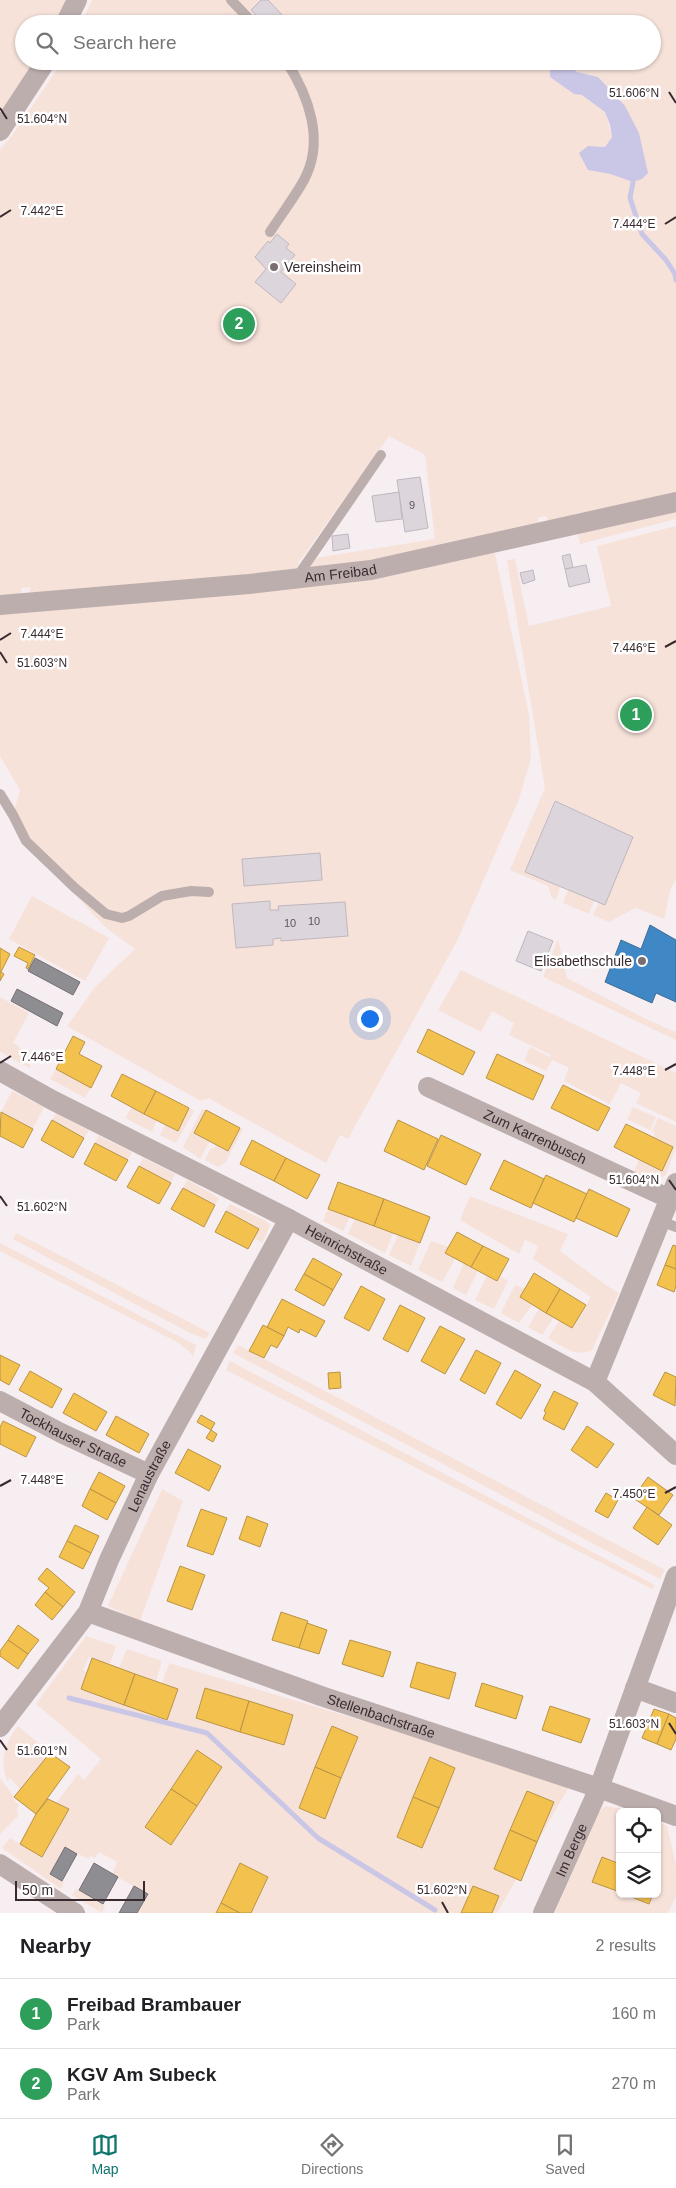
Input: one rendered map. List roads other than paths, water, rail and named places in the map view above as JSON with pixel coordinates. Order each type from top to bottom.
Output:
[{"type":"street","points":[[70,15],[77,0]]},
{"type":"street","points":[[0,131],[40,70]]},
{"type":"street","name":"Am Freibad","points":[[0,605],[249,584],[371,570],[676,502]]},
{"type":"street","name":"Heinrichstraße","points":[[0,1071],[52,1100],[289,1219],[595,1382],[676,1455]]},
{"type":"street","name":"Zum Karrenbusch","points":[[428,1087],[673,1191],[668,1224],[595,1382]]},
{"type":"street","name":"Lenaustraße","points":[[0,1727],[88,1612],[109,1560],[149,1474],[289,1219]]},
{"type":"street","name":"Tockhauser Straße","points":[[0,1401],[149,1474]]},
{"type":"street","points":[[598,1788],[676,1576]]},
{"type":"street","name":"Stellenbachstraße","points":[[88,1612],[321,1696],[598,1788],[676,1816]]},
{"type":"street","points":[[635,1688],[676,1703]]},
{"type":"street","name":"Im Berge","points":[[543,1913],[598,1788]]},
{"type":"street","points":[[0,1864],[75,1913]]},
{"type":"lane","points":[[231,0],[245,15]]},
{"type":"lane","points":[[270,232],[304,180],[313,152],[313,126],[308,105],[302,87],[292,70]]},
{"type":"lane","points":[[297,577],[381,455]]},
{"type":"lane","points":[[0,794],[26,841],[75,888],[106,914],[122,918],[129,916],[162,896],[192,891],[209,892]]},
{"type":"waterway","points":[[633,182],[630,198],[642,234],[666,260],[675,274],[676,280]]},
{"type":"waterway","points":[[69,1698],[207,1733],[318,1838],[435,1910]]},
{"type":"place","name":"Vereinsheim","points":[[274,267]]},
{"type":"place","name":"KGV Am Subeck","points":[[239,324]]},
{"type":"place","name":"Freibad Brambauer","points":[[636,715]]},
{"type":"place","name":"Elisabethschule","points":[[642,961]]}]
